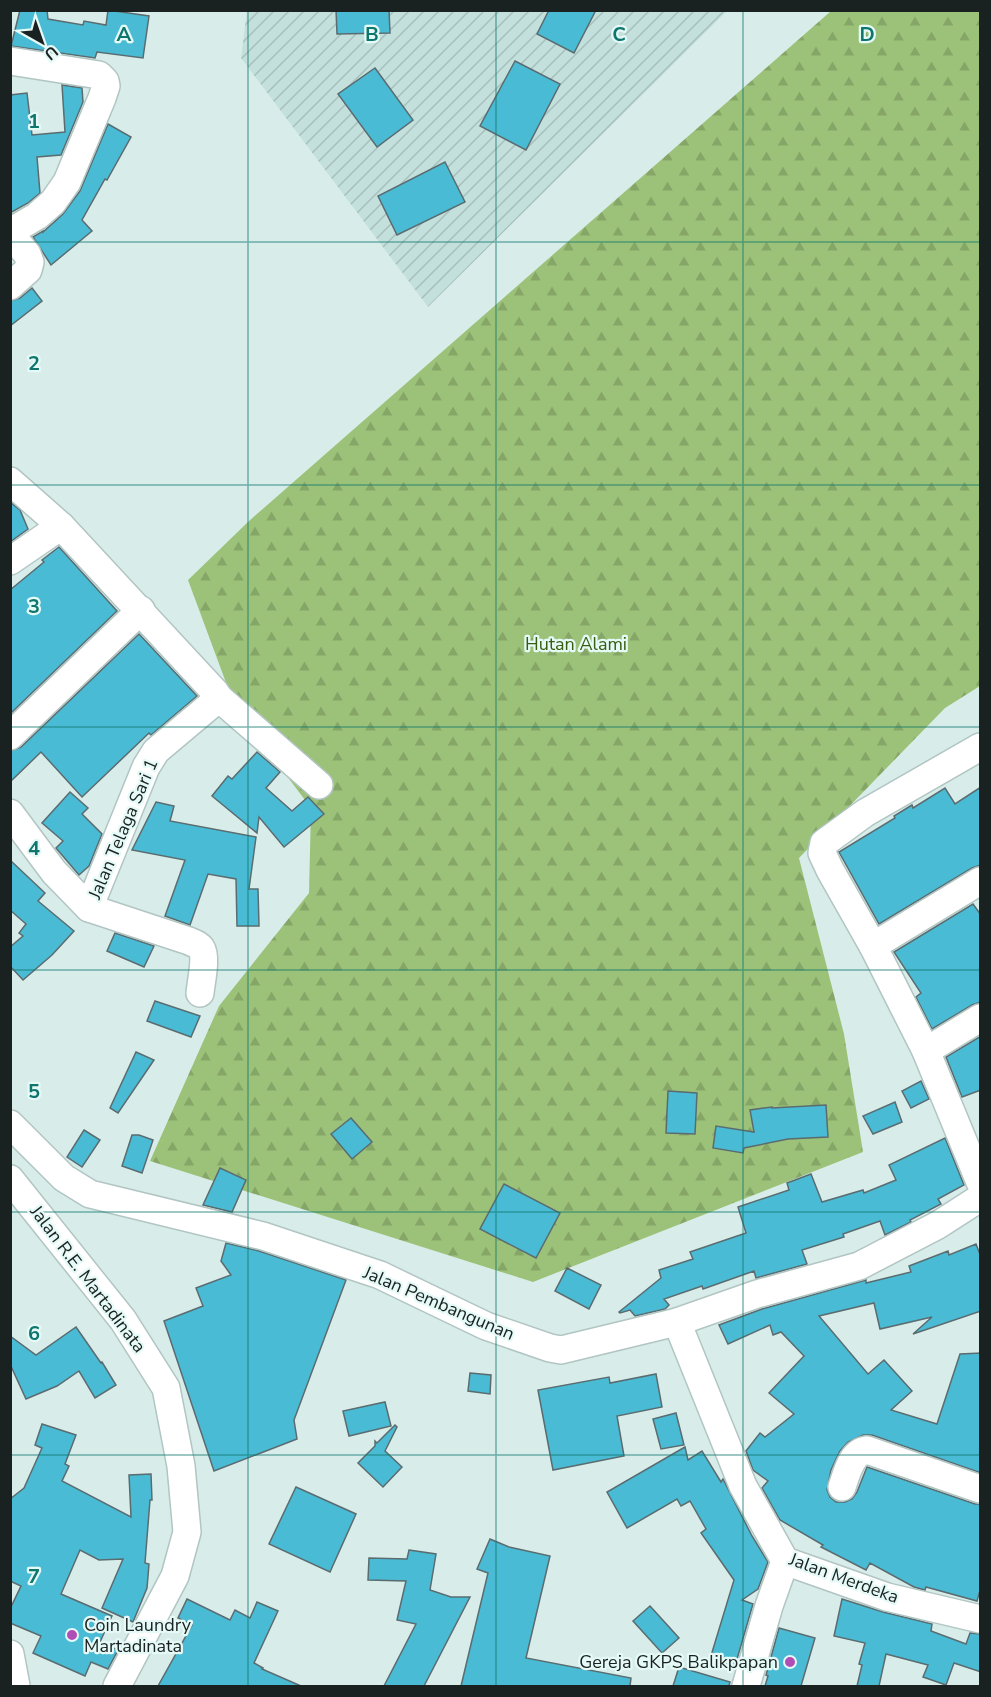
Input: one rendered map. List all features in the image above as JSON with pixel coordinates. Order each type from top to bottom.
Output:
[{"type":"street","points":[[10,61],[99,75],[105,81],[106,86],[67,182],[53,202],[37,216],[10,233],[30,262],[28,270],[10,286]]},
{"type":"street","points":[[10,481],[62,526],[219,698],[319,784]]},
{"type":"street","points":[[10,561],[62,526]]},
{"type":"street","points":[[10,736],[141,610]]},
{"type":"street","name":"Jalan Telaga Sari 1","points":[[10,813],[54,872],[89,908],[146,767],[156,752],[219,698]]},
{"type":"street","points":[[981,747],[865,813],[824,843],[822,853],[873,946],[926,1051],[981,1182]]},
{"type":"street","points":[[873,946],[981,881]]},
{"type":"street","points":[[89,908],[189,941],[200,947],[204,955],[200,993]]},
{"type":"street","points":[[926,1051],[981,1018]]},
{"type":"street","name":"Jalan Pembangunan","points":[[10,1124],[64,1178],[90,1194],[263,1236],[380,1275],[486,1326],[561,1350],[677,1322],[757,1294],[859,1266],[938,1225],[981,1198]]},
{"type":"street","name":"Jalan R.E. Martadinata","points":[[10,1179],[123,1320],[166,1388],[181,1466],[188,1532],[175,1576],[117,1686]]},
{"type":"street","name":"Jalan Merdeka","points":[[677,1322],[742,1486],[785,1561],[887,1597],[981,1619]]},
{"type":"street","points":[[842,1487],[855,1455],[860,1450],[867,1450],[981,1489]]},
{"type":"street","points":[[746,1686],[769,1605],[785,1561]]},
{"type":"street","points":[[10,1654],[16,1686]]},
{"type":"shaded area","points":[[247,11],[727,11],[428,307],[241,58]]},
{"type":"green space","name":"Hutan Alami","points":[[831,11],[980,11],[980,686],[945,708],[799,858],[844,1034],[863,1152],[533,1282],[150,1161],[219,1006],[309,893],[311,808],[235,707],[188,580],[249,521]]},
{"type":"building","points":[[20,10],[47,10],[48,19],[83,25],[84,21],[106,25],[108,10],[149,16],[143,58],[97,52],[95,58],[11,46]]},
{"type":"building","points":[[336,10],[389,10],[390,33],[337,34]]},
{"type":"building","points":[[549,10],[596,10],[574,53],[537,34]]},
{"type":"building","points":[[515,61],[560,84],[526,150],[480,126]]},
{"type":"building","points":[[375,68],[413,120],[377,147],[338,94]]},
{"type":"building","points":[[62,85],[82,88],[83,102],[61,155],[37,157],[40,193],[10,213],[10,95],[27,93],[32,135],[65,132]]},
{"type":"building","points":[[108,124],[131,137],[82,220],[92,231],[51,265],[33,237],[43,232],[63,214],[80,191]]},
{"type":"building","points":[[445,162],[465,202],[397,235],[378,196]]},
{"type":"building","points":[[32,288],[42,301],[10,326],[10,301],[20,298]]},
{"type":"building","points":[[10,502],[20,510],[28,529],[10,542]]},
{"type":"building","points":[[59,547],[117,611],[10,714],[10,590]]},
{"type":"building","points":[[139,634],[197,696],[151,735],[149,733],[82,797],[41,752],[10,782],[10,751],[21,747]]},
{"type":"building","points":[[257,752],[280,772],[266,788],[292,811],[308,797],[324,814],[284,847],[259,817],[257,833],[212,796],[228,776],[232,779]]},
{"type":"building","points":[[981,787],[981,865],[972,868],[879,924],[839,852],[912,805],[913,808],[945,788],[955,804]]},
{"type":"building","points":[[70,792],[88,808],[82,814],[102,834],[89,866],[79,875],[56,848],[63,841],[42,823]]},
{"type":"building","points":[[156,802],[174,806],[170,821],[256,837],[249,889],[258,889],[259,926],[237,926],[236,879],[208,874],[190,925],[165,916],[185,860],[132,850]]},
{"type":"building","points":[[10,860],[45,893],[38,901],[74,931],[52,955],[23,980],[10,966],[10,947],[23,936],[19,933],[26,924],[10,910]]},
{"type":"building","points":[[973,904],[981,915],[981,1002],[932,1029],[916,997],[921,993],[894,952]]},
{"type":"building","points":[[115,933],[154,946],[144,967],[107,951]]},
{"type":"building","points":[[155,1001],[200,1016],[191,1037],[147,1021]]},
{"type":"building","points":[[981,1036],[981,1090],[962,1097],[946,1057]]},
{"type":"building","points":[[136,1052],[154,1060],[118,1113],[110,1108]]},
{"type":"building","points":[[921,1081],[929,1099],[911,1108],[902,1091]]},
{"type":"building","points":[[668,1091],[697,1093],[695,1134],[666,1133]]},
{"type":"building","points":[[895,1102],[902,1122],[873,1134],[863,1116]]},
{"type":"building","points":[[826,1105],[828,1137],[788,1139],[744,1148],[743,1153],[713,1148],[716,1126],[754,1132],[750,1110]]},
{"type":"building","points":[[351,1118],[372,1142],[352,1159],[331,1134]]},
{"type":"building","points":[[84,1130],[100,1140],[82,1167],[67,1157]]},
{"type":"building","points":[[132,1135],[153,1140],[142,1173],[122,1166]]},
{"type":"building","points":[[945,1138],[964,1185],[938,1199],[941,1204],[910,1220],[911,1222],[885,1235],[880,1221],[843,1234],[844,1237],[802,1250],[807,1264],[756,1278],[754,1271],[703,1289],[702,1286],[664,1299],[669,1305],[665,1309],[635,1316],[630,1310],[619,1312],[661,1278],[659,1270],[693,1259],[690,1252],[746,1233],[738,1207],[789,1190],[787,1183],[811,1174],[822,1202],[863,1190],[864,1193],[896,1180],[889,1165]]},
{"type":"building","points":[[220,1168],[246,1180],[232,1212],[203,1205]]},
{"type":"building","points":[[504,1184],[560,1213],[536,1258],[480,1229]]},
{"type":"building","points":[[226,1243],[259,1251],[346,1280],[294,1420],[297,1439],[214,1471],[164,1321],[203,1306],[196,1288],[231,1275],[221,1261]]},
{"type":"building","points":[[976,1244],[981,1257],[981,1311],[913,1334],[932,1317],[880,1329],[874,1303],[819,1316],[868,1374],[884,1360],[912,1391],[891,1410],[937,1424],[960,1354],[981,1353],[981,1473],[872,1435],[863,1435],[848,1442],[840,1451],[831,1470],[827,1490],[836,1502],[852,1499],[867,1467],[975,1504],[981,1504],[981,1587],[977,1601],[926,1587],[925,1590],[914,1587],[870,1563],[866,1570],[821,1547],[823,1545],[780,1520],[762,1488],[768,1481],[753,1470],[746,1451],[760,1433],[765,1437],[794,1414],[769,1393],[804,1356],[781,1332],[773,1335],[770,1325],[728,1344],[719,1325],[762,1309],[866,1280],[866,1283],[911,1272],[909,1266],[948,1251],[949,1255]]},
{"type":"building","points":[[567,1268],[601,1285],[589,1309],[555,1291]]},
{"type":"building","points":[[76,1327],[116,1385],[95,1398],[79,1371],[57,1386],[26,1399],[10,1364],[10,1336],[36,1355]]},
{"type":"building","points":[[470,1373],[491,1375],[490,1394],[468,1391]]},
{"type":"building","points":[[656,1374],[662,1407],[617,1416],[624,1456],[553,1470],[538,1390],[609,1377],[610,1383]]},
{"type":"building","points":[[385,1402],[391,1426],[349,1436],[343,1411]]},
{"type":"building","points":[[676,1413],[684,1445],[661,1449],[653,1419]]},
{"type":"building","points":[[42,1424],[76,1435],[65,1464],[69,1466],[62,1481],[131,1517],[129,1475],[151,1474],[152,1500],[150,1500],[145,1563],[149,1564],[147,1588],[133,1622],[102,1608],[123,1559],[99,1560],[80,1550],[61,1594],[112,1616],[100,1642],[118,1650],[108,1669],[91,1662],[85,1676],[33,1653],[41,1636],[10,1623],[10,1609],[21,1586],[10,1581],[10,1499],[24,1488],[42,1448],[35,1445]]},
{"type":"building","points":[[395,1425],[397,1427],[385,1451],[402,1467],[383,1487],[358,1463],[375,1446],[375,1441],[377,1443]]},
{"type":"building","points":[[685,1447],[688,1460],[702,1451],[721,1482],[723,1479],[768,1562],[758,1589],[742,1600],[753,1604],[735,1666],[710,1659],[734,1580],[701,1533],[706,1529],[690,1501],[681,1506],[677,1499],[627,1528],[607,1492]]},
{"type":"building","points":[[296,1487],[356,1514],[330,1572],[269,1544]]},
{"type":"building","points":[[490,1539],[509,1547],[550,1556],[526,1658],[631,1678],[630,1686],[461,1686],[488,1573],[477,1569]]},
{"type":"building","points":[[409,1550],[436,1554],[430,1590],[451,1597],[470,1597],[424,1686],[384,1686],[416,1624],[397,1620],[406,1581],[368,1580],[369,1558],[407,1559]]},
{"type":"building","points":[[187,1599],[230,1620],[235,1610],[250,1618],[257,1602],[278,1611],[254,1663],[262,1669],[301,1686],[158,1686],[192,1625],[178,1618]]},
{"type":"building","points":[[842,1599],[932,1624],[931,1631],[966,1644],[970,1633],[981,1634],[981,1672],[954,1663],[946,1685],[923,1677],[928,1665],[886,1654],[879,1686],[857,1686],[862,1665],[859,1664],[865,1643],[834,1636]]},
{"type":"building","points":[[650,1606],[679,1638],[662,1653],[633,1621]]},
{"type":"building","name":"Gereja GKPS Balikpapan","points":[[779,1628],[815,1638],[801,1686],[765,1686]]},
{"type":"building","points":[[679,1667],[730,1682],[729,1686],[673,1686]]},
{"type":"place","name":"Coin Laundry Martadinata","points":[[72,1635]]},
{"type":"place","name":"Gereja GKPS Balikpapan","points":[[790,1662]]}]
